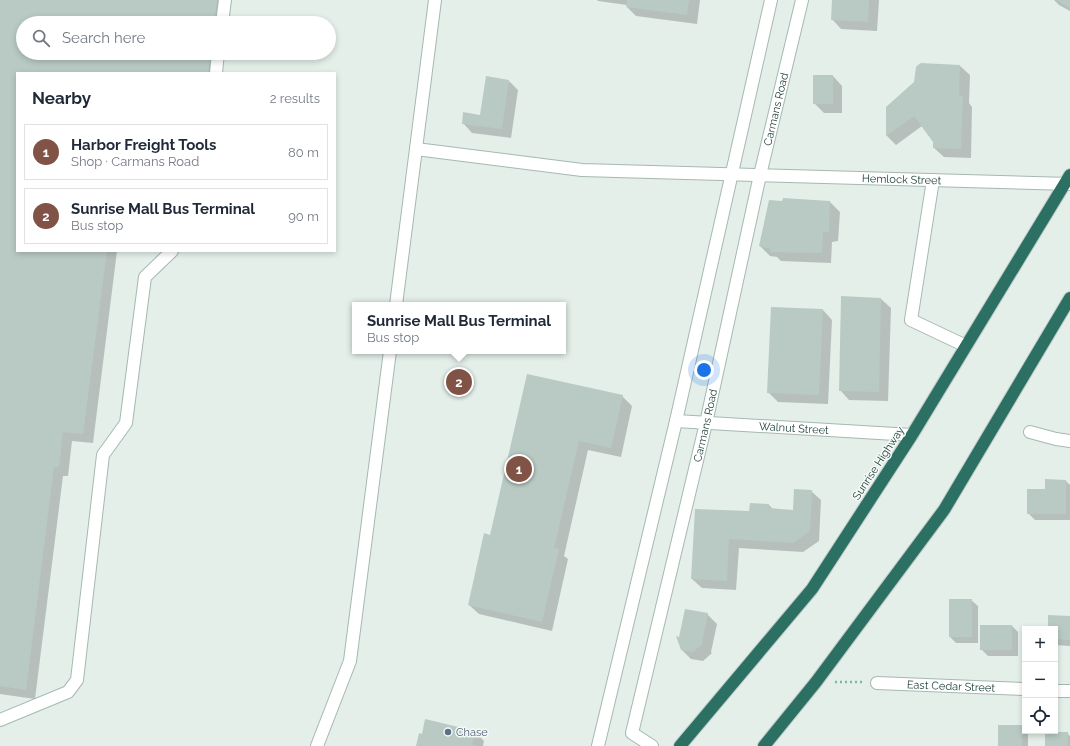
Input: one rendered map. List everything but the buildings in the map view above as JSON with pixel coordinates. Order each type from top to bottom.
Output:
[{"type":"highway","name":"Sunrise Highway","points":[[680,746],[812,589],[912,435],[1068,181]]},
{"type":"highway","points":[[764,746],[816,682],[944,510],[1070,298]]},
{"type":"street","points":[[223,16],[225,0]]},
{"type":"street","points":[[396,302],[435,0]]},
{"type":"street","points":[[598,746],[676,421],[771,0]]},
{"type":"street","name":"Carmans Road","points":[[652,746],[632,733],[706,423],[760,175],[802,0]]},
{"type":"street","points":[[216,72],[217,60]]},
{"type":"street","name":"Hemlock Street","points":[[416,148],[582,170],[933,180],[1068,181]]},
{"type":"street","points":[[933,180],[911,320],[966,346]]},
{"type":"street","points":[[0,720],[68,692],[77,680],[103,455],[126,423],[145,277],[171,252]]},
{"type":"street","points":[[316,746],[350,661],[390,354]]},
{"type":"street","name":"Walnut Street","points":[[676,421],[912,435]]},
{"type":"street","points":[[1030,432],[1070,441]]},
{"type":"street","name":"East Cedar Street","points":[[877,683],[1022,689]]},
{"type":"street","points":[[1058,691],[1070,691]]},
{"type":"path","points":[[816,682],[877,683]]},
{"type":"place","name":"Sunrise Mall Bus Terminal","points":[[459,382]]},
{"type":"place","name":"Harbor Freight Tools","points":[[519,469]]},
{"type":"place","name":"Chase","points":[[448,732]]}]
